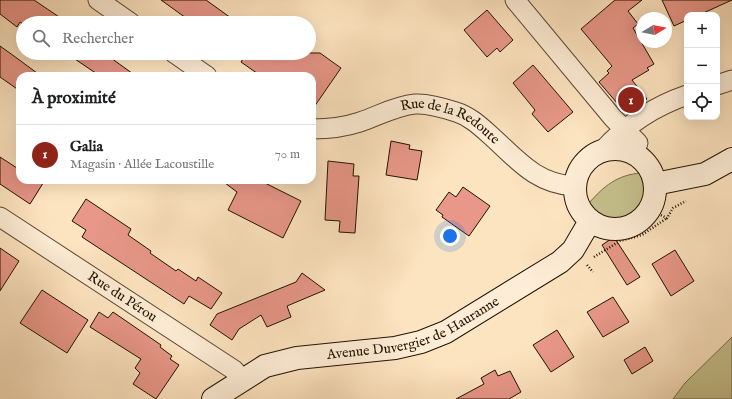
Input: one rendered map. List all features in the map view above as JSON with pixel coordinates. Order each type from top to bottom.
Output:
[{"type":"main road","points":[[615,148],[626,150],[637,149],[652,172],[655,184],[655,197],[650,210],[641,220],[629,227],[616,229],[602,228],[590,221],[578,206],[574,186],[577,174],[583,164],[592,155],[603,150],[615,148]]},
{"type":"main road","points":[[655,184],[705,174],[732,158]]},
{"type":"main road","name":"Avenue Duvergier de Hauranne","points":[[213,399],[242,379],[265,366],[298,358],[395,348],[421,342],[446,332],[560,262],[573,250],[590,221]]},
{"type":"street","points":[[98,0],[121,16]]},
{"type":"street","points":[[515,0],[624,129],[637,149]]},
{"type":"street","points":[[184,60],[201,72]]},
{"type":"street","points":[[720,84],[732,80]]},
{"type":"street","points":[[603,150],[624,129],[650,112],[684,97]]},
{"type":"street","name":"Rue de la Redoute","points":[[316,129],[359,123],[400,106],[416,104],[441,108],[459,113],[477,123],[536,176],[553,184],[574,186]]},
{"type":"street","points":[[637,149],[638,138],[650,112]]},
{"type":"street","name":"Rue du Pérou","points":[[0,217],[234,370],[242,379]]},
{"type":"shaded area","points":[[641,173],[646,185],[645,197],[640,207],[632,215],[621,219],[610,219],[598,214],[589,203],[600,191],[612,182],[625,176]]},
{"type":"shaded area","points":[[732,337],[732,399],[673,399],[685,383]]},
{"type":"building","points":[[0,0],[34,0],[58,16],[16,16],[16,26],[0,14]]},
{"type":"building","points":[[161,0],[206,0],[228,16],[183,16]]},
{"type":"building","points":[[615,0],[642,0],[628,11],[636,21],[636,26],[633,28],[636,33],[636,48],[645,48],[654,64],[647,68],[649,70],[632,80],[647,99],[623,110],[599,82],[609,73],[607,71],[612,66],[581,29]]},
{"type":"building","points":[[662,0],[732,0],[706,12],[684,12],[684,21],[674,26],[672,22],[672,12],[668,12]]},
{"type":"building","points":[[487,10],[513,40],[500,52],[497,48],[487,57],[464,30]]},
{"type":"building","points":[[0,46],[16,58],[16,60],[19,60],[36,72],[16,72],[16,88],[0,77]]},
{"type":"building","points":[[316,53],[320,53],[341,68],[316,104],[316,72],[255,72],[241,62],[242,60],[316,60]]},
{"type":"building","points":[[76,60],[114,60],[130,72],[94,72]]},
{"type":"building","points":[[533,65],[573,112],[548,132],[532,114],[535,110],[513,83]]},
{"type":"building","points":[[391,141],[410,145],[409,149],[422,151],[417,180],[386,175]]},
{"type":"building","points":[[0,157],[16,167],[16,184],[42,184],[30,204],[0,184]]},
{"type":"building","points":[[328,161],[354,164],[353,176],[359,176],[355,233],[339,232],[340,221],[325,220]]},
{"type":"building","points":[[226,184],[267,184],[301,201],[283,238],[228,210],[237,192]]},
{"type":"building","points":[[463,187],[490,206],[469,236],[442,217],[443,215],[436,210],[449,192],[456,197]]},
{"type":"building","points":[[86,199],[131,229],[128,235],[176,271],[178,269],[196,281],[198,277],[222,293],[211,309],[189,296],[184,304],[82,237],[86,230],[72,221]]},
{"type":"building","points":[[614,237],[640,277],[627,285],[602,245]]},
{"type":"building","points":[[0,248],[19,261],[0,291]]},
{"type":"building","points":[[675,250],[694,281],[671,296],[652,264]]},
{"type":"building","points":[[302,273],[325,290],[287,306],[291,317],[267,327],[261,315],[239,329],[232,340],[210,325],[217,314],[296,282]]},
{"type":"building","points":[[42,290],[88,320],[67,353],[20,323]]},
{"type":"building","points":[[613,297],[629,322],[603,337],[587,312]]},
{"type":"building","points":[[99,312],[108,318],[113,312],[161,345],[160,347],[172,356],[170,359],[179,365],[156,399],[133,384],[140,373],[135,368],[141,359],[90,327]]},
{"type":"building","points":[[557,330],[574,357],[551,372],[533,345]]},
{"type":"building","points":[[645,347],[653,361],[632,374],[624,360]]},
{"type":"building","points":[[495,370],[498,376],[510,371],[521,392],[509,399],[456,399],[484,384],[481,378]]},
{"type":"place","name":"Galia","points":[[631,100]]}]
